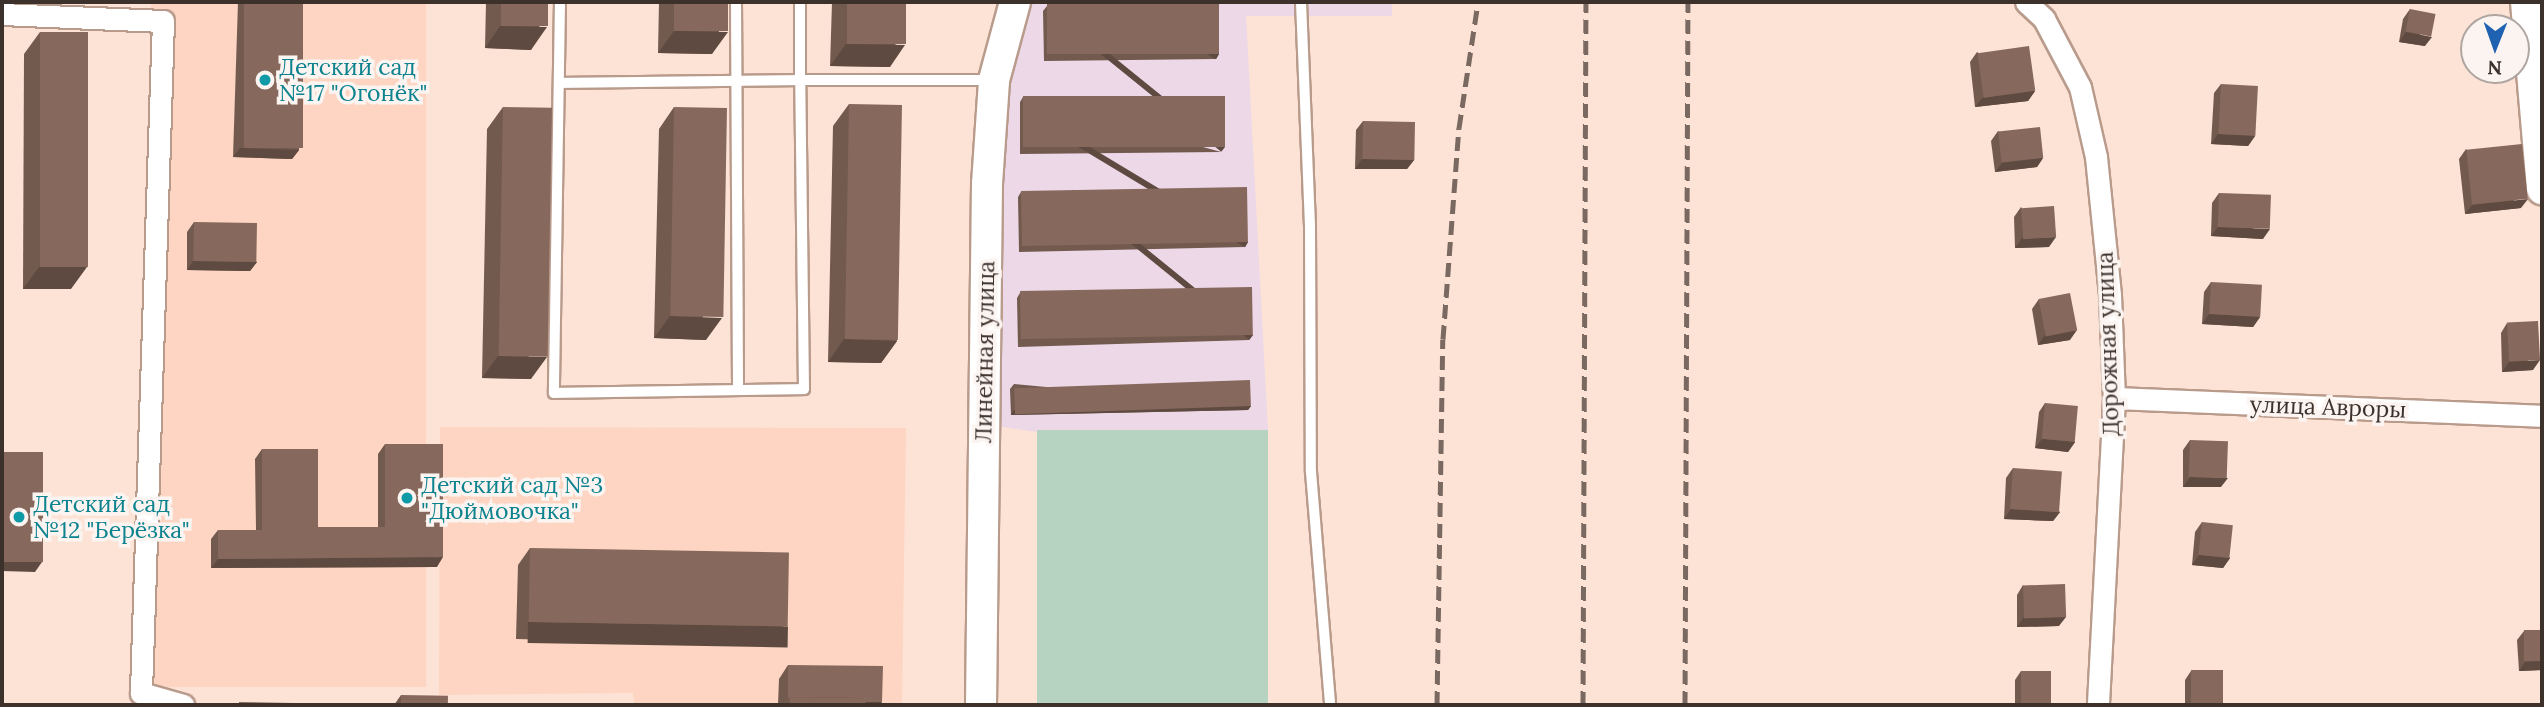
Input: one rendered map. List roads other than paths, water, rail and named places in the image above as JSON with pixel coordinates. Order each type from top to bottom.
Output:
[{"type":"main road","name":"Линейная улица","points":[[981,705],[987,184],[994,79],[1015,2]]},
{"type":"main road","points":[[2526,2],[2542,189]]},
{"type":"street","name":"Дорожная улица","points":[[2026,2],[2044,19],[2080,87],[2096,157],[2110,295],[2114,398],[2098,705]]},
{"type":"street","points":[[2,14],[163,21],[141,693],[183,705]]},
{"type":"street","name":"улица Авроры","points":[[2114,398],[2542,416]]},
{"type":"lane","points":[[560,2],[554,393],[804,389],[800,2]]},
{"type":"lane","points":[[736,2],[738,390]]},
{"type":"lane","points":[[1301,2],[1310,226],[1311,472],[1330,705]]},
{"type":"lane","points":[[560,83],[994,79]]},
{"type":"railway","points":[[1437,705],[1443,339],[1459,128],[1478,2]]},
{"type":"railway","points":[[1583,705],[1586,2]]},
{"type":"railway","points":[[1685,705],[1688,2]]},
{"type":"place","name":"Детский сад №17 \"Огонёк\"","points":[[265,80]]},
{"type":"place","name":"Детский сад №3 \"Дюймовочка\"","points":[[407,498]]},
{"type":"place","name":"Детский сад №12 \"Берёзка\"","points":[[19,517]]}]
